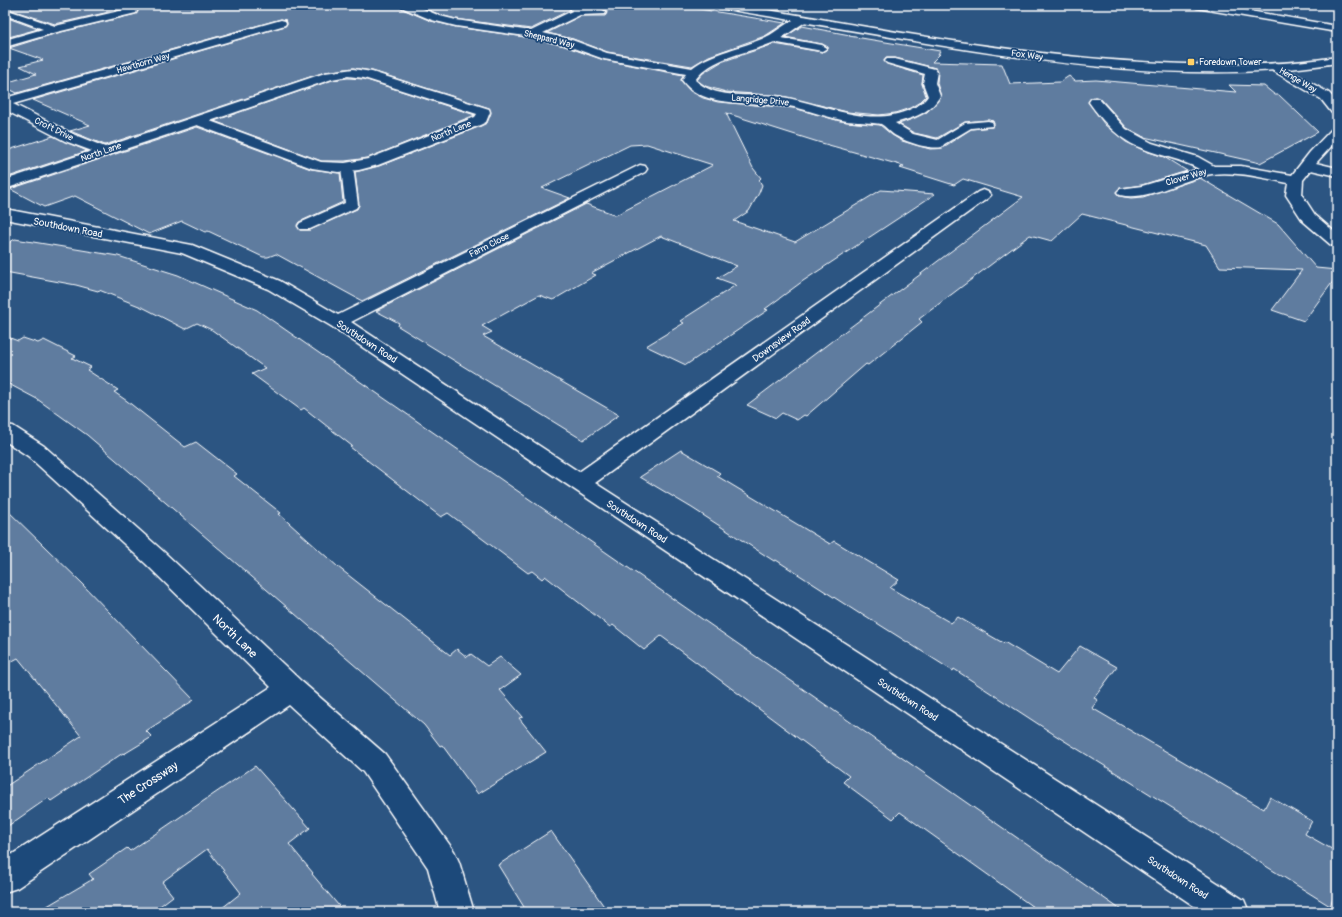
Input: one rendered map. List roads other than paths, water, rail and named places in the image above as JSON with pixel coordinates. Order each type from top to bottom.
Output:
[{"type":"street","name":"Sheppard Way","points":[[405,5],[436,18],[532,34],[568,42],[604,56],[693,72]]},
{"type":"street","name":"Fox Way","points":[[720,5],[1000,51],[1106,64],[1184,68],[1276,67],[1337,60]]},
{"type":"street","points":[[1197,5],[1337,29]]},
{"type":"street","points":[[532,34],[576,8],[601,12]]},
{"type":"street","points":[[5,44],[54,29],[132,11]]},
{"type":"street","points":[[5,12],[54,29]]},
{"type":"street","points":[[693,72],[716,58],[770,39],[803,19]]},
{"type":"street","name":"Hawthorn Way","points":[[5,104],[282,23]]},
{"type":"street","name":"Langridge Drive","points":[[693,72],[688,80],[694,87],[710,94],[731,98],[781,101],[843,118],[884,120],[904,116],[930,103],[934,96],[929,83],[936,70],[891,61]]},
{"type":"street","name":"Henge Way","points":[[1276,67],[1325,96],[1337,110]]},
{"type":"street","name":"North Lane","points":[[5,185],[196,120],[329,76],[350,72],[368,74],[484,112],[481,119],[373,162],[347,167],[330,168],[317,165],[196,120]]},
{"type":"street","points":[[1095,102],[1128,138],[1147,146],[1193,160],[1211,170]]},
{"type":"street","name":"Croft Drive","points":[[5,104],[70,138],[104,151]]},
{"type":"street","points":[[884,120],[895,131],[909,138],[936,144]]},
{"type":"street","points":[[1337,132],[1307,164],[1296,180],[1294,195],[1309,218],[1337,242]]},
{"type":"street","points":[[1307,164],[1337,172]]},
{"type":"street","name":"Farm Close","points":[[338,322],[640,169]]},
{"type":"street","name":"Clover Way","points":[[1125,192],[1143,190],[1211,170],[1241,170],[1296,180]]},
{"type":"street","name":"Downsview Road","points":[[579,482],[983,195]]},
{"type":"street","name":"Southdown Road","points":[[5,214],[186,249],[274,285],[338,322],[1232,912]]},
{"type":"street","name":"North Lane","points":[[5,431],[36,451],[155,558],[291,689],[374,763],[443,862],[458,912]]},
{"type":"street","name":"The Crossway","points":[[5,877],[291,689]]},
{"type":"lane","points":[[770,39],[822,48]]},
{"type":"lane","points":[[936,144],[969,125],[988,124]]},
{"type":"lane","points":[[305,226],[352,205],[347,167]]},
{"type":"place","name":"Foredown Tower","points":[[1191,62]]}]
